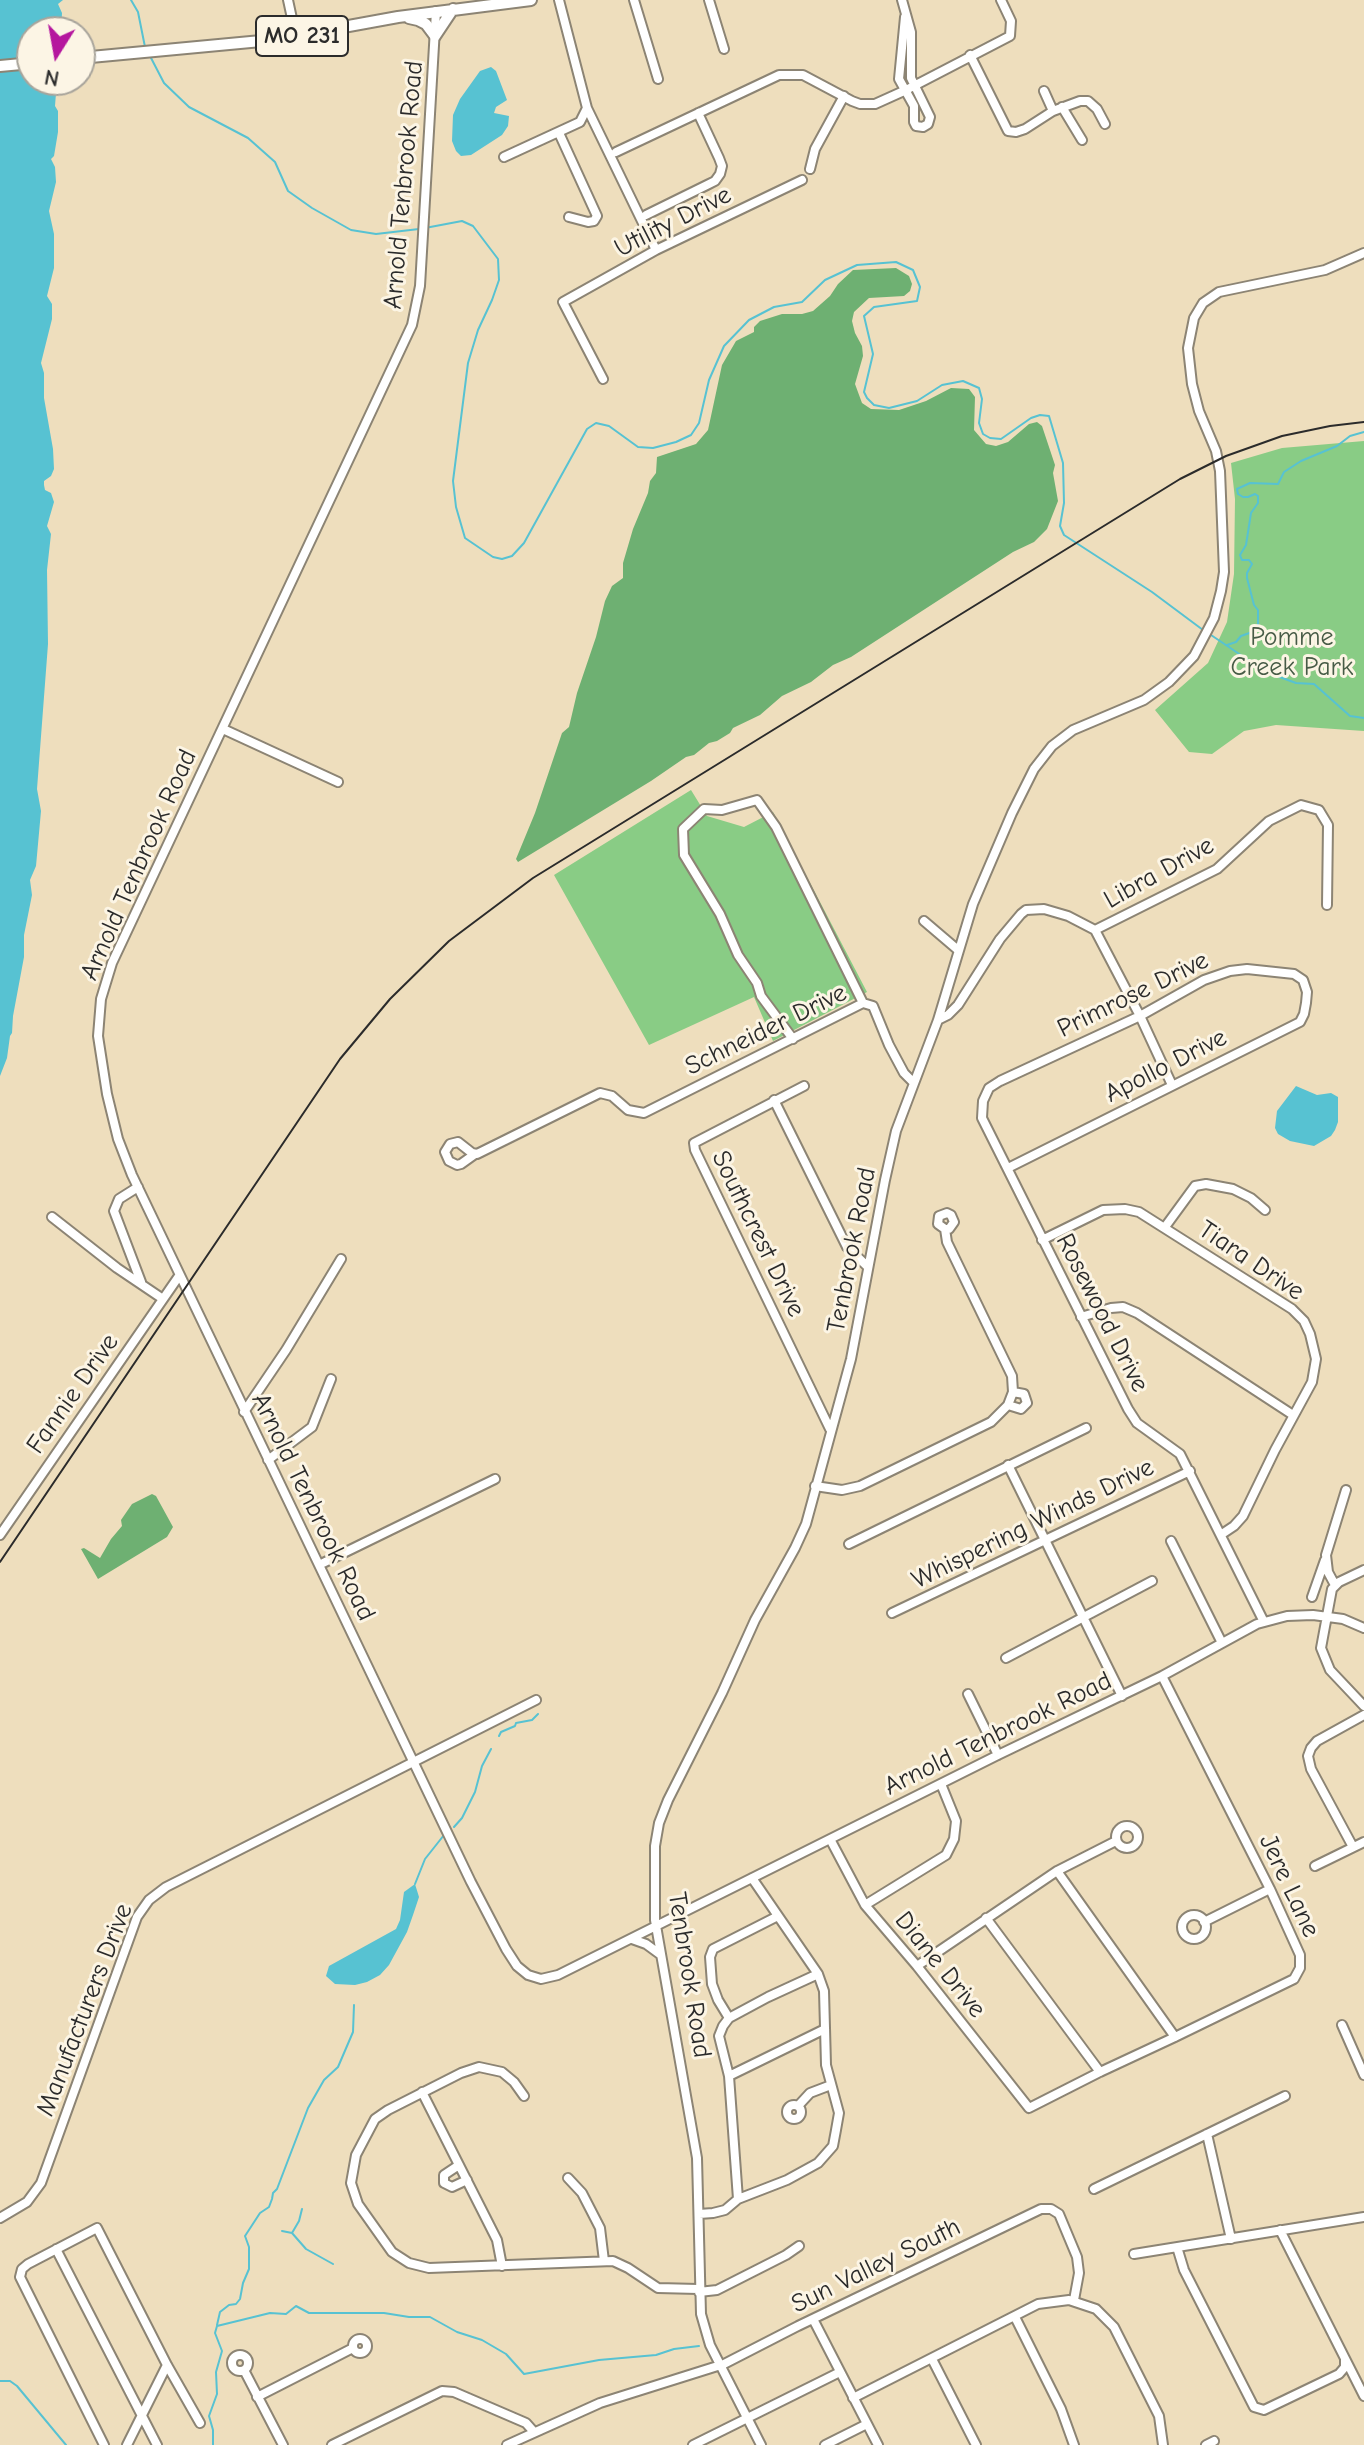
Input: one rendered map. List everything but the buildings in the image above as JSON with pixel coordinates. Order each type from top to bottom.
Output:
[{"type":"main road","name":"MO 231","points":[[96,57],[296,37],[436,11],[531,0]]},
{"type":"main road","points":[[398,17],[418,20],[435,36],[453,9]]},
{"type":"street","points":[[288,0],[296,37]]},
{"type":"street","points":[[559,0],[587,108],[656,250]]},
{"type":"street","points":[[634,0],[658,79]]},
{"type":"street","points":[[709,0],[724,49]]},
{"type":"street","points":[[902,0],[912,44],[910,72],[930,117],[926,126],[916,126],[914,106],[899,79],[905,17]]},
{"type":"street","points":[[616,152],[779,75],[803,75],[860,104],[875,104],[1010,36],[1011,21],[1001,0]]},
{"type":"street","name":"Arnold Tenbrook Road","points":[[436,11],[421,274],[416,313],[408,336],[112,963],[100,1003],[98,1032],[100,1061],[118,1139],[138,1187],[482,1905],[510,1957],[522,1972],[537,1978],[554,1976],[1122,1696],[1264,1622],[1300,1615],[1326,1616],[1364,1628]]},
{"type":"street","points":[[970,55],[1008,131],[1025,129],[1061,107],[1088,101],[1097,109],[1105,124]]},
{"type":"street","points":[[1044,91],[1061,107],[1082,140]]},
{"type":"street","points":[[810,169],[815,149],[844,96]]},
{"type":"street","points":[[504,157],[580,122],[587,108]]},
{"type":"street","points":[[646,215],[715,181],[720,174],[722,166],[698,113]]},
{"type":"street","points":[[559,133],[597,216],[594,221],[588,222],[569,217]]},
{"type":"street","name":"Utility Drive","points":[[603,379],[563,302],[656,250],[802,180]]},
{"type":"street","name":"Tenbrook Road","points":[[761,2445],[703,2324],[698,2290],[698,2172],[656,1927],[655,1846],[663,1811],[755,1620],[801,1537],[851,1359],[892,1147],[938,1020],[979,889],[1002,835],[1028,779],[1048,750],[1069,733],[1131,707],[1169,682],[1188,663],[1214,618],[1224,564],[1220,471],[1192,384],[1189,342],[1194,318],[1206,299],[1219,292],[1325,270],[1364,253]]},
{"type":"street","points":[[223,729],[338,782]]},
{"type":"street","points":[[793,1039],[761,996],[720,914],[684,855],[683,829],[704,809],[722,810],[757,800],[776,827],[863,1003]]},
{"type":"street","name":"Libra Drive","points":[[1095,930],[1217,869],[1269,821],[1301,805],[1319,810],[1328,825],[1327,905]]},
{"type":"street","points":[[938,1020],[958,1005],[1000,939],[1026,910],[1044,909],[1068,916],[1095,930],[1172,1085]]},
{"type":"street","points":[[924,921],[958,950]]},
{"type":"street","name":"Primrose Drive","points":[[989,1088],[1140,1016],[1204,980],[1230,971],[1260,970],[1301,977]]},
{"type":"street","name":"Apollo Drive","points":[[1008,1168],[1300,1022],[1307,992],[1301,977]]},
{"type":"street","name":"Schneider Drive","points":[[475,1154],[600,1093],[612,1096],[628,1110],[644,1113],[863,1003],[873,1006],[889,1045],[904,1073],[913,1082]]},
{"type":"street","points":[[804,1086],[774,1100],[847,1247],[868,1267]]},
{"type":"street","name":"Rosewood Drive","points":[[989,1088],[983,1101],[982,1118],[1081,1317],[1137,1423],[1180,1454],[1264,1622]]},
{"type":"street","name":"Southcrest Drive","points":[[774,1100],[694,1143],[695,1150],[830,1429]]},
{"type":"street","points":[[1165,1227],[1195,1186],[1206,1184],[1233,1189],[1265,1210]]},
{"type":"street","points":[[138,1187],[119,1199],[114,1211],[141,1283]]},
{"type":"street","name":"Tiara Drive","points":[[1042,1240],[1103,1210],[1139,1212],[1292,1309],[1304,1321],[1315,1349],[1316,1367],[1309,1388],[1243,1516],[1222,1534]]},
{"type":"street","points":[[52,1217],[163,1299]]},
{"type":"street","points":[[815,1486],[839,1490],[860,1486],[991,1422],[1008,1405],[1013,1392],[1010,1369],[948,1244],[945,1229]]},
{"type":"street","points":[[244,1412],[341,1259]]},
{"type":"street","name":"Fannie Drive","points":[[0,1535],[179,1276]]},
{"type":"street","points":[[1081,1317],[1123,1307],[1137,1313],[1293,1415]]},
{"type":"street","points":[[268,1460],[312,1427],[331,1379]]},
{"type":"street","points":[[1008,1405],[1021,1409],[1027,1403],[1024,1394],[1013,1392]]},
{"type":"street","points":[[849,1544],[1086,1428]]},
{"type":"street","points":[[1008,1465],[1122,1696]]},
{"type":"street","name":"Whispering Winds Drive","points":[[892,1613],[1190,1471]]},
{"type":"street","points":[[319,1565],[495,1479]]},
{"type":"street","points":[[1312,1597],[1346,1490]]},
{"type":"street","points":[[1171,1541],[1222,1643]]},
{"type":"street","points":[[1326,1555],[1328,1572],[1335,1585]]},
{"type":"street","points":[[1364,1570],[1335,1585],[1321,1648],[1326,1664],[1364,1706]]},
{"type":"street","points":[[1006,1658],[1152,1581]]},
{"type":"street","name":"Jere Lane","points":[[1029,2108],[1294,1979],[1300,1968],[1300,1955],[1270,1889],[1162,1676]]},
{"type":"street","points":[[968,1694],[998,1755]]},
{"type":"street","name":"Manufacturers Drive","points":[[0,2218],[27,2202],[48,2177],[137,1917],[149,1900],[162,1889],[536,1700]]},
{"type":"street","points":[[1353,1847],[1311,1769],[1308,1756],[1317,1741],[1364,1715]]},
{"type":"street","points":[[865,1905],[946,1855],[954,1839],[956,1821],[941,1784]]},
{"type":"street","name":"Diane Drive","points":[[830,1839],[865,1905],[1029,2108]]},
{"type":"street","points":[[917,1966],[1057,1871],[1116,1841]]},
{"type":"street","points":[[1315,1866],[1364,1842]]},
{"type":"street","points":[[1057,1871],[1175,2037]]},
{"type":"street","points":[[699,2214],[725,2210],[738,2199],[787,2180],[818,2163],[833,2146],[839,2113],[826,2065],[824,1991],[818,1974],[752,1878]]},
{"type":"street","points":[[1204,1922],[1270,1889]]},
{"type":"street","points":[[655,1906],[662,1916],[674,1918]]},
{"type":"street","points":[[729,2018],[712,1984],[710,1962],[713,1949],[778,1916]]},
{"type":"street","points":[[986,1918],[1100,2072]]},
{"type":"street","points":[[632,1939],[661,1955]]},
{"type":"street","points":[[738,2199],[729,2076],[719,2036],[729,2018],[818,1974]]},
{"type":"street","points":[[1342,2025],[1364,2075]]},
{"type":"street","points":[[729,2076],[825,2029]]},
{"type":"street","points":[[524,2096],[509,2076],[487,2067],[468,2070],[381,2114],[368,2128],[351,2174],[352,2190],[358,2204],[388,2247],[409,2263],[435,2269],[604,2261],[622,2264],[658,2288],[717,2290],[799,2246]]},
{"type":"street","points":[[798,2106],[810,2093],[831,2085]]},
{"type":"street","points":[[422,2092],[497,2240],[502,2266]]},
{"type":"street","points":[[1094,2189],[1285,2096]]},
{"type":"street","points":[[1207,2134],[1231,2239]]},
{"type":"street","points":[[459,2165],[444,2175],[444,2183],[452,2187],[467,2180]]},
{"type":"street","points":[[568,2178],[582,2193],[600,2228],[604,2261]]},
{"type":"street","name":"Sun Valley South","points":[[507,2445],[600,2403],[720,2365],[1038,2210],[1051,2209],[1060,2217],[1077,2257],[1079,2273],[1074,2300]]},
{"type":"street","points":[[1134,2254],[1364,2217]]},
{"type":"street","points":[[104,2445],[20,2277],[22,2269],[28,2264],[97,2228],[200,2423]]},
{"type":"street","points":[[1280,2230],[1364,2396]]},
{"type":"street","points":[[1177,2247],[1184,2270],[1254,2407],[1264,2410],[1339,2374],[1345,2367],[1345,2359]]},
{"type":"street","points":[[56,2249],[157,2445]]},
{"type":"street","points":[[853,2398],[1046,2302],[1074,2300],[1096,2309],[1114,2327],[1159,2416],[1163,2445]]},
{"type":"street","points":[[1015,2317],[1061,2409],[1074,2445]]},
{"type":"street","points":[[813,2319],[878,2445]]},
{"type":"street","points":[[257,2397],[353,2348]]},
{"type":"street","points":[[932,2359],[976,2445]]},
{"type":"street","points":[[127,2445],[167,2365]]},
{"type":"street","points":[[244,2370],[283,2445]]},
{"type":"street","points":[[693,2445],[840,2372]]},
{"type":"street","points":[[332,2445],[442,2391],[454,2392],[512,2417],[530,2426],[534,2432]]},
{"type":"street","points":[[825,2445],[867,2424]]},
{"type":"green space","points":[[896,268],[909,276],[912,284],[910,291],[904,296],[869,298],[854,312],[852,321],[863,356],[855,384],[862,403],[871,409],[899,410],[951,388],[969,389],[975,397],[974,430],[986,444],[996,446],[1008,442],[1029,424],[1037,422],[1042,426],[1055,465],[1053,473],[1058,501],[1047,529],[1034,542],[1013,552],[851,657],[833,665],[811,682],[782,696],[760,715],[733,728],[730,733],[518,862],[516,859],[562,733],[569,727],[605,601],[612,586],[623,578],[623,563],[650,481],[656,473],[657,457],[696,444],[708,430],[722,365],[736,341],[754,332],[760,321],[782,314],[813,311],[853,270]]},
{"type":"green space","name":"Pomme Creek Park","points":[[1364,441],[1364,731],[1276,725],[1244,731],[1212,754],[1189,752],[1155,710],[1208,663],[1227,622],[1234,574],[1235,499],[1231,463],[1282,448]]},
{"type":"green space","points":[[691,790],[707,816],[744,827],[773,812],[867,992],[773,1041],[754,997],[649,1045],[554,875]]},
{"type":"green space","points":[[152,1494],[173,1527],[167,1537],[98,1579],[81,1549],[100,1558],[122,1526],[121,1520],[132,1504]]},
{"type":"water","points":[[0,0],[63,0],[58,4],[62,16],[16,16],[16,96],[56,96],[58,111],[58,132],[51,159],[56,182],[49,211],[54,234],[54,268],[47,296],[52,304],[52,319],[41,363],[54,469],[44,485],[54,502],[47,526],[51,534],[47,570],[48,644],[37,789],[41,811],[36,866],[30,880],[32,895],[12,1033],[0,1076]]},
{"type":"water","points":[[491,67],[496,71],[507,100],[496,107],[494,113],[509,116],[508,126],[502,135],[471,155],[461,156],[452,141],[453,115],[460,99],[480,71]]},
{"type":"water","points":[[1296,1086],[1317,1095],[1331,1093],[1338,1097],[1335,1130],[1314,1146],[1290,1141],[1278,1134],[1275,1128],[1277,1111]]},
{"type":"water","points":[[415,1884],[419,1897],[407,1932],[389,1965],[380,1975],[367,1982],[335,1984],[326,1976],[329,1966],[396,1929],[404,1892]]},
{"type":"waterway","points":[[131,0],[138,12],[145,47]]},
{"type":"waterway","points":[[150,56],[164,83],[189,107],[248,138],[275,162],[288,191],[312,208],[351,230],[376,234],[419,229]]},
{"type":"waterway","points":[[425,228],[462,221],[473,226],[498,259],[499,280],[468,363],[453,481],[456,507],[465,538],[493,557],[502,559],[512,556],[524,543],[587,429],[596,423],[609,426],[638,447],[653,448],[691,435],[699,423],[709,380],[724,346],[749,320],[774,307],[802,302],[825,280],[857,265],[896,262],[913,270],[920,287],[917,301],[874,307],[864,316],[873,354],[864,392],[867,398],[874,405],[889,408],[917,401],[942,385],[963,381],[979,388],[982,399],[979,423],[983,434],[990,438],[1001,439],[1031,418],[1049,416],[1063,463],[1064,503],[1060,526],[1064,535],[1152,592],[1203,630]]},
{"type":"waterway","points":[[1227,645],[1255,631],[1258,624],[1258,610],[1247,578],[1252,564],[1249,560],[1242,560],[1240,555],[1246,545],[1251,513],[1258,503],[1258,496],[1243,497],[1237,489],[1250,483],[1278,484],[1284,472],[1301,461],[1364,432]]},
{"type":"waterway","points":[[1208,633],[1266,672],[1296,683],[1314,684],[1350,716],[1364,718]]},
{"type":"waterway","points":[[499,1736],[516,1723],[532,1720],[538,1714]]},
{"type":"waterway","points":[[454,1827],[475,1792],[482,1766],[491,1749]]},
{"type":"waterway","points":[[415,1884],[425,1859],[444,1835]]},
{"type":"waterway","points":[[217,2325],[220,2312],[240,2299],[249,2269],[249,2247],[245,2236],[260,2213],[269,2207],[308,2108],[324,2080],[338,2067],[353,2032],[354,2005]]},
{"type":"waterway","points":[[292,2233],[302,2209]]},
{"type":"waterway","points":[[282,2231],[292,2233],[306,2249],[333,2264]]},
{"type":"waterway","points":[[213,2445],[209,2416],[217,2394],[216,2372],[222,2351],[215,2333],[217,2326],[270,2313],[286,2314],[296,2306],[309,2313],[384,2313],[430,2317],[506,2354],[524,2374],[699,2346]]},
{"type":"waterway","points":[[0,2381],[10,2381],[17,2386],[66,2445]]},
{"type":"railway","points":[[0,1562],[340,1059],[390,999],[449,941],[533,878],[1180,479],[1226,456],[1282,436],[1364,422]]}]
